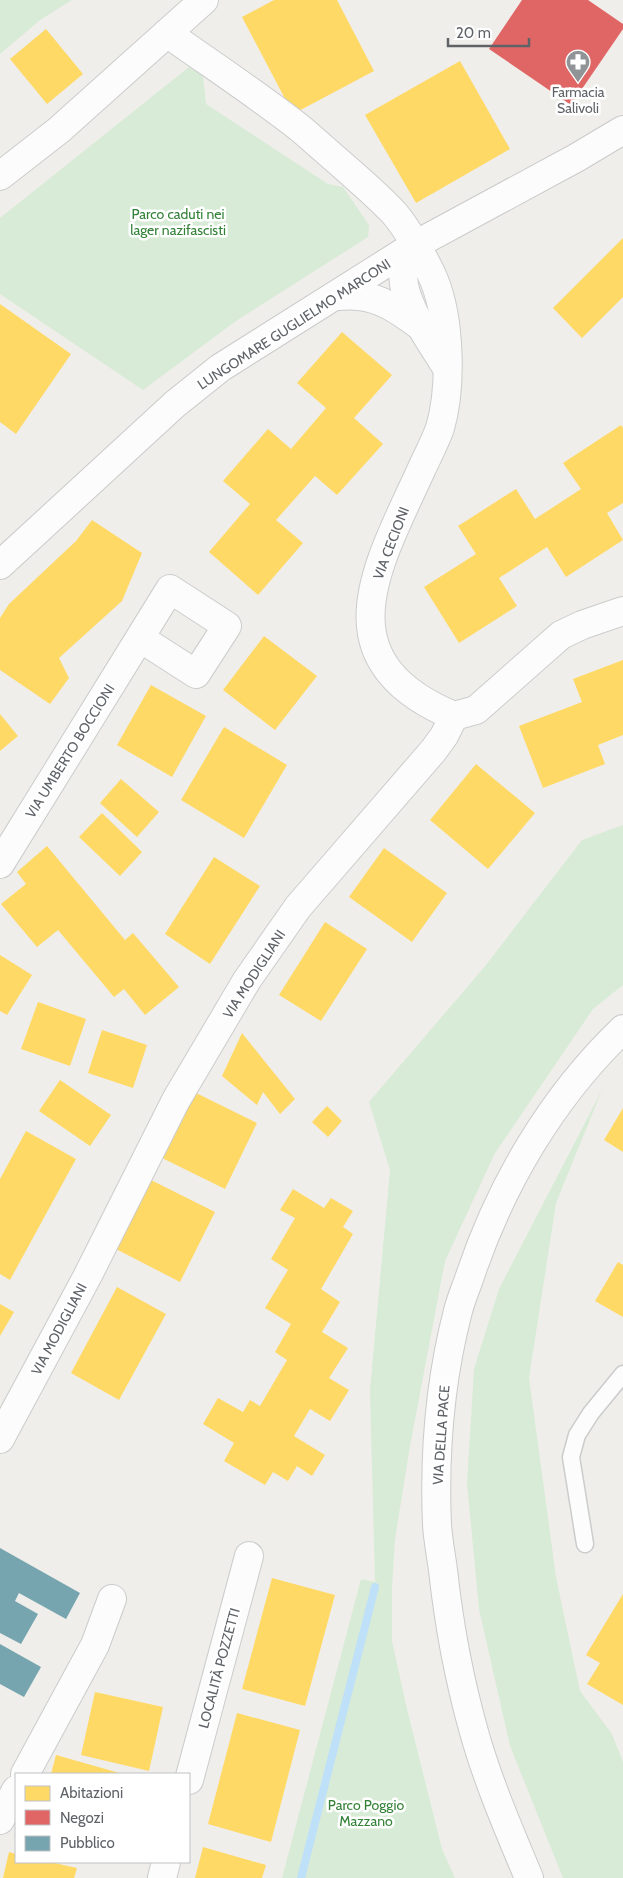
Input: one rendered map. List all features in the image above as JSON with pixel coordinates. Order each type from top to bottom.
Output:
[{"type":"street","points":[[0,176],[58,130],[204,0]]},
{"type":"street","name":"VIA CECIONI","points":[[168,33],[301,129],[380,198],[396,215],[434,279],[442,304],[446,332],[447,402],[439,430],[385,550],[371,595],[370,621],[374,645],[394,680],[435,708],[454,716]]},
{"type":"street","name":"LUNGOMARE GUGLIELMO MARCONI","points":[[0,565],[175,404],[220,368],[415,245],[576,158],[623,130]]},
{"type":"street","points":[[415,245],[404,270],[404,284],[419,325],[447,368]]},
{"type":"street","points":[[335,296],[359,296],[378,300],[398,310],[419,325]]},
{"type":"street","points":[[454,716],[476,710],[561,634],[623,611]]},
{"type":"street","name":"VIA UMBERTO BOCCIONI","points":[[0,864],[140,638]]},
{"type":"street","name":"VIA MODIGLIANI","points":[[0,1439],[87,1277],[176,1100],[247,980],[298,908],[444,736],[454,716]]},
{"type":"street","name":"VIA DELLA PACE","points":[[529,1878],[499,1805],[474,1734],[456,1658],[446,1603],[437,1525],[438,1436],[444,1377],[458,1310],[479,1249],[502,1196],[539,1132],[570,1089],[623,1029]]},
{"type":"street","name":"LOCALITÀ POZZETTI","points":[[190,1776],[249,1556]]},
{"type":"street","points":[[26,1773],[95,1645],[112,1599]]},
{"type":"street","points":[[0,1820],[15,1792]]},
{"type":"street","points":[[162,1878],[166,1863]]},
{"type":"lane","points":[[585,1544],[571,1457],[577,1435],[591,1413],[623,1374]]},
{"type":"green space","points":[[0,0],[72,0],[40,20],[0,54]]},
{"type":"green space","name":"Parco caduti nei lager nazifascisti","points":[[189,67],[203,76],[206,104],[328,184],[343,187],[369,225],[368,237],[236,321],[143,390],[0,294],[0,218]]},
{"type":"green space","name":"Parco Poggio Mazzano","points":[[623,825],[623,985],[593,1009],[495,1153],[445,1261],[410,1446],[395,1539],[392,1587],[392,1641],[442,1849],[455,1878],[282,1878],[361,1579],[375,1582],[370,1390],[390,1170],[369,1102],[486,965],[582,840]]},
{"type":"green space","points":[[602,1090],[556,1203],[529,1378],[556,1577],[580,1691],[612,1734],[623,1762],[623,1878],[563,1878],[510,1746],[479,1609],[467,1483],[474,1369],[499,1289]]},
{"type":"building: Abitazioni","points":[[274,0],[337,0],[374,71],[293,114],[242,17]]},
{"type":"building: Abitazioni","points":[[46,29],[83,74],[47,104],[10,59]]},
{"type":"building: Abitazioni","points":[[460,61],[510,149],[416,203],[365,115]]},
{"type":"building: Abitazioni","points":[[623,238],[623,297],[582,338],[553,308]]},
{"type":"building: Abitazioni","points":[[0,304],[71,354],[16,434],[0,422]]},
{"type":"building: Abitazioni","points":[[342,332],[392,375],[354,418],[383,444],[337,495],[315,476],[276,520],[303,543],[258,595],[209,552],[250,504],[223,481],[268,429],[291,449],[326,408],[297,383]]},
{"type":"building: Abitazioni","points":[[621,425],[623,428],[623,503],[607,513],[623,540],[566,577],[547,547],[499,578],[517,606],[459,643],[424,587],[476,554],[458,526],[516,489],[535,519],[581,489],[563,463]]},
{"type":"building: Abitazioni","points":[[92,520],[142,553],[122,601],[59,658],[69,678],[50,704],[0,670],[0,618],[9,604],[76,541]]},
{"type":"building: Abitazioni","points":[[264,636],[317,676],[275,730],[223,690]]},
{"type":"building: Abitazioni","points":[[623,660],[623,735],[598,745],[605,764],[543,788],[519,726],[582,702],[573,679]]},
{"type":"building: Abitazioni","points":[[151,685],[206,716],[172,777],[117,745]]},
{"type":"building: Abitazioni","points":[[0,714],[18,736],[0,751]]},
{"type":"building: Abitazioni","points":[[224,727],[287,765],[244,838],[181,800]]},
{"type":"building: Abitazioni","points":[[476,764],[535,813],[488,869],[430,820]]},
{"type":"building: Abitazioni","points":[[121,779],[159,812],[137,837],[100,803]]},
{"type":"building: Abitazioni","points":[[102,813],[142,852],[120,876],[79,837]]},
{"type":"building: Abitazioni","points":[[47,846],[125,940],[133,933],[179,987],[145,1015],[124,989],[114,997],[58,930],[37,947],[1,904],[26,884],[17,872]]},
{"type":"building: Abitazioni","points":[[384,848],[447,893],[412,942],[349,897]]},
{"type":"building: Abitazioni","points":[[214,857],[260,886],[210,964],[165,934]]},
{"type":"building: Abitazioni","points":[[325,922],[367,949],[321,1021],[279,995]]},
{"type":"building: Abitazioni","points":[[0,955],[32,975],[7,1015],[0,1011]]},
{"type":"building: Abitazioni","points":[[38,1002],[86,1019],[70,1066],[21,1049]]},
{"type":"building: Abitazioni","points":[[102,1030],[147,1045],[133,1088],[88,1073]]},
{"type":"building: Abitazioni","points":[[242,1033],[295,1099],[280,1114],[263,1092],[257,1105],[222,1076]]},
{"type":"building: Abitazioni","points":[[60,1080],[111,1115],[90,1146],[39,1111]]},
{"type":"building: Abitazioni","points":[[192,1091],[257,1123],[225,1189],[160,1157]]},
{"type":"building: Abitazioni","points":[[327,1106],[342,1121],[328,1137],[312,1122]]},
{"type":"building: Abitazioni","points":[[623,1108],[623,1152],[604,1140]]},
{"type":"building: Abitazioni","points":[[26,1131],[76,1159],[10,1280],[0,1274],[0,1179]]},
{"type":"building: Abitazioni","points":[[149,1179],[215,1212],[180,1282],[114,1248]]},
{"type":"building: Abitazioni","points":[[293,1189],[324,1208],[331,1198],[353,1211],[343,1227],[353,1234],[321,1289],[340,1302],[322,1332],[348,1348],[329,1378],[349,1390],[330,1421],[310,1409],[294,1436],[325,1455],[312,1476],[297,1466],[288,1481],[273,1472],[265,1485],[224,1461],[234,1443],[203,1424],[218,1398],[243,1412],[250,1400],[260,1406],[287,1360],[275,1352],[291,1324],[265,1308],[288,1270],[271,1259],[295,1218],[280,1210]]},
{"type":"building: Abitazioni","points":[[618,1262],[623,1265],[623,1317],[595,1301]]},
{"type":"building: Abitazioni","points":[[117,1287],[166,1314],[119,1400],[71,1373]]},
{"type":"building: Abitazioni","points":[[0,1304],[14,1312],[0,1336]]},
{"type":"building: Abitazioni","points":[[272,1578],[335,1595],[305,1706],[242,1689]]},
{"type":"building: Abitazioni","points":[[623,1594],[623,1705],[587,1684],[600,1663],[586,1655]]},
{"type":"building: Abitazioni","points":[[95,1692],[163,1707],[149,1771],[81,1755]]},
{"type":"building: Abitazioni","points":[[237,1713],[300,1730],[271,1842],[208,1824]]},
{"type":"building: Abitazioni","points":[[56,1755],[119,1773],[51,1773]]},
{"type":"building: Abitazioni","points":[[203,1847],[266,1865],[262,1878],[195,1878]]},
{"type":"building: Abitazioni","points":[[9,1852],[15,1854],[15,1863],[54,1863],[77,1868],[74,1878],[3,1878]]},
{"type":"building: Negozi","points":[[522,0],[588,0],[623,24],[623,29],[571,105],[489,49]]},
{"type":"building: Pubblico","points":[[0,1548],[80,1593],[66,1619],[19,1593],[15,1601],[38,1614],[21,1644],[0,1633]]},
{"type":"building: Pubblico","points":[[0,1644],[41,1667],[24,1697],[0,1684]]},
{"type":"waterway","points":[[301,1878],[375,1587]]},
{"type":"place","name":"Farmacia Salivoli","points":[[578,83]]}]
